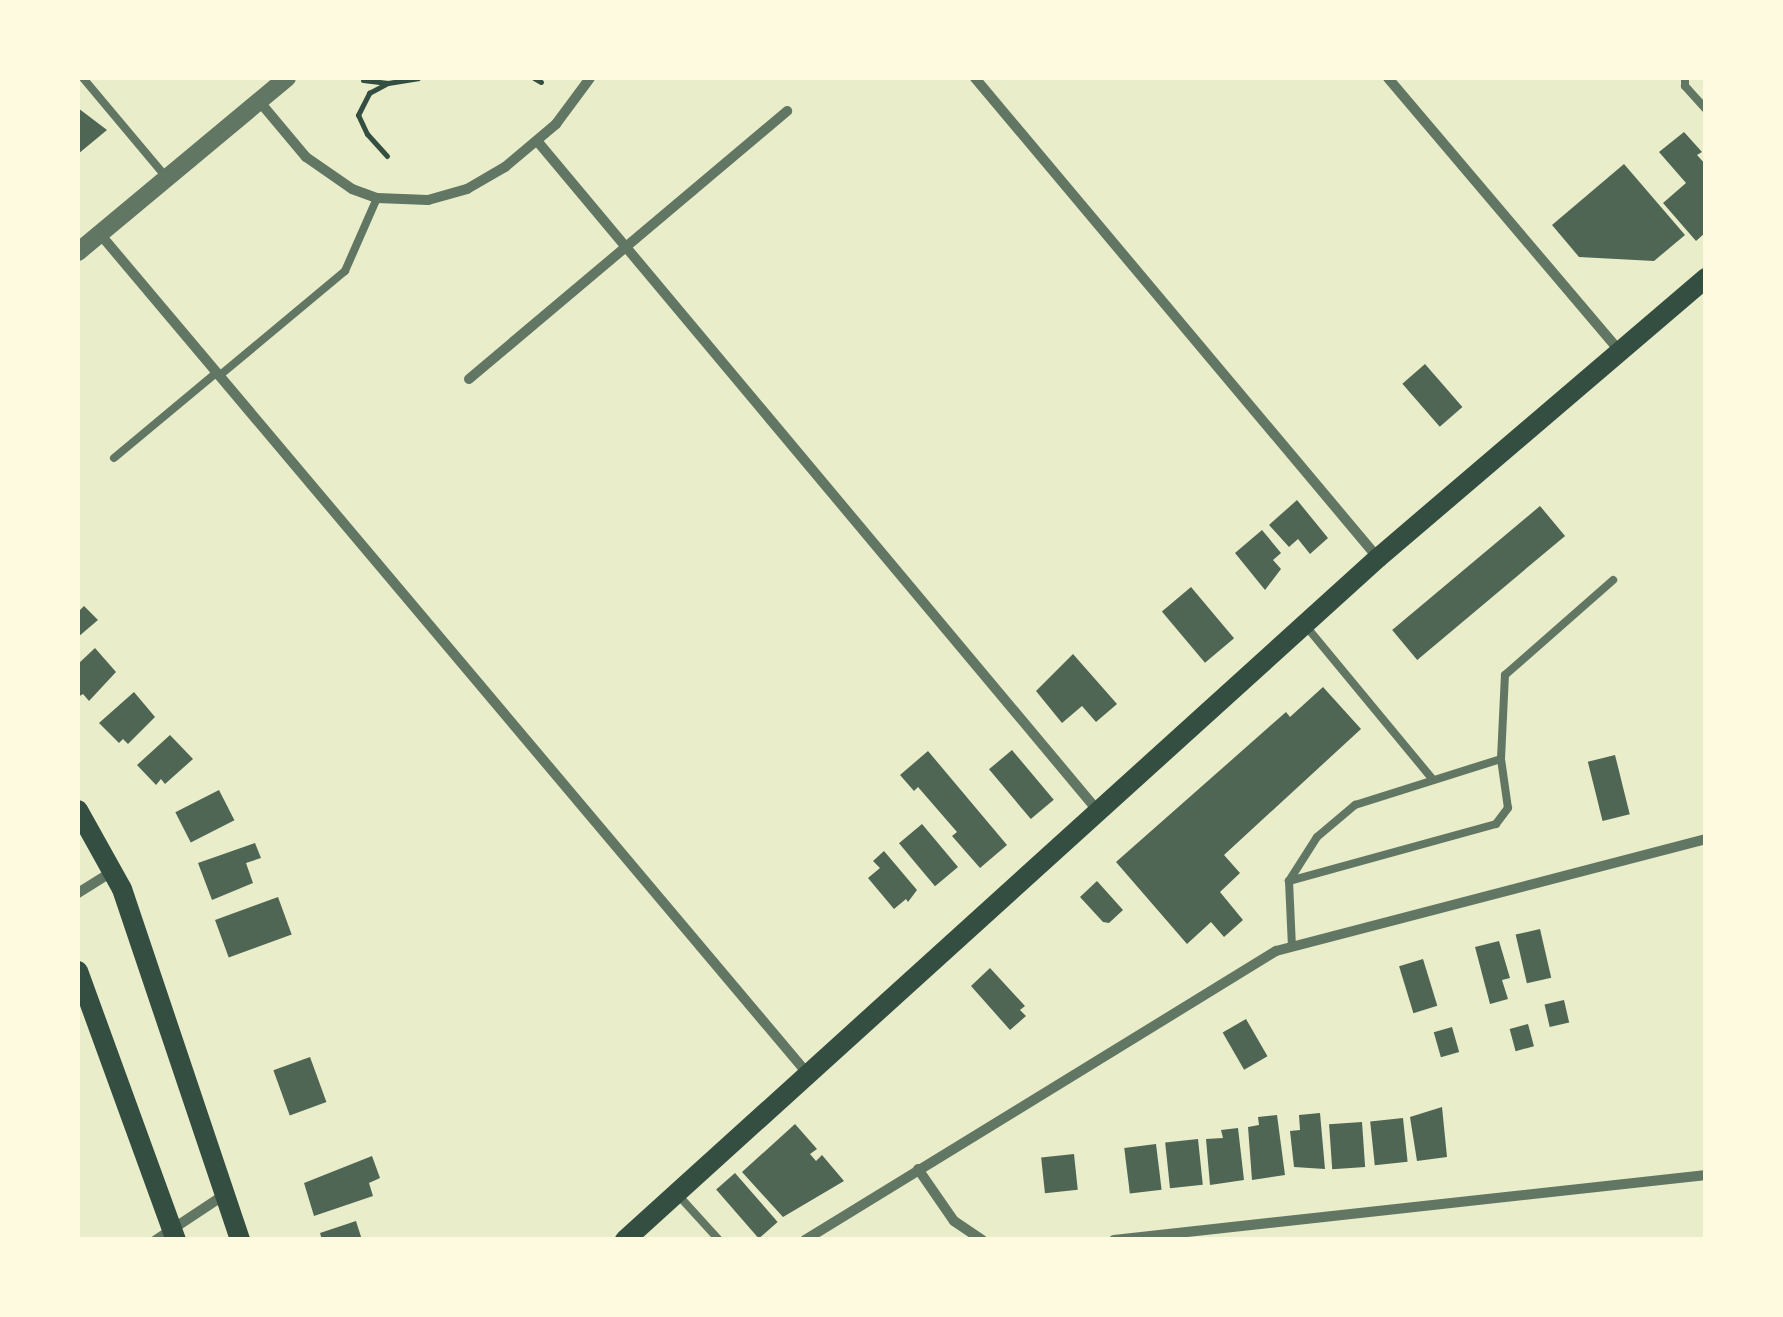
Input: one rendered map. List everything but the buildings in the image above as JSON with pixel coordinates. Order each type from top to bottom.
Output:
[{"type":"main road","points":[[624,1240],[1378,558],[1706,278]]},
{"type":"main road","points":[[78,810],[113,872],[240,1240]]},
{"type":"main road","points":[[78,971],[168,1236]]},
{"type":"street","points":[[78,252],[287,78]]},
{"type":"street","points":[[259,101],[316,166],[352,189],[377,198],[428,200],[467,189],[538,142],[572,106],[590,78]]},
{"type":"street","points":[[976,78],[1378,558]]},
{"type":"street","points":[[1388,78],[1619,350]]},
{"type":"street","points":[[468,379],[788,111]]},
{"type":"street","points":[[538,142],[1098,812]]},
{"type":"street","points":[[100,234],[807,1073]]},
{"type":"street","points":[[805,1240],[1276,951],[1706,840]]},
{"type":"street","points":[[78,893],[113,872]]},
{"type":"street","points":[[918,1169],[954,1221],[982,1240]]},
{"type":"street","points":[[1114,1240],[1706,1175]]},
{"type":"street","points":[[168,1236],[224,1195]]},
{"type":"lane","points":[[84,78],[166,178]]},
{"type":"lane","points":[[1685,78],[1685,86],[1706,110]]},
{"type":"lane","points":[[114,458],[345,271],[377,198]]},
{"type":"lane","points":[[1289,882],[1496,824],[1508,808],[1501,759],[1505,676],[1612,580]]},
{"type":"lane","points":[[1305,625],[1433,780]]},
{"type":"lane","points":[[1292,947],[1289,882],[1317,837],[1356,806],[1501,759]]},
{"type":"lane","points":[[676,1192],[718,1240]]},
{"type":"path","points":[[363,80],[418,78]]},
{"type":"path","points":[[388,82],[369,94],[358,115],[367,134],[388,156]]}]
